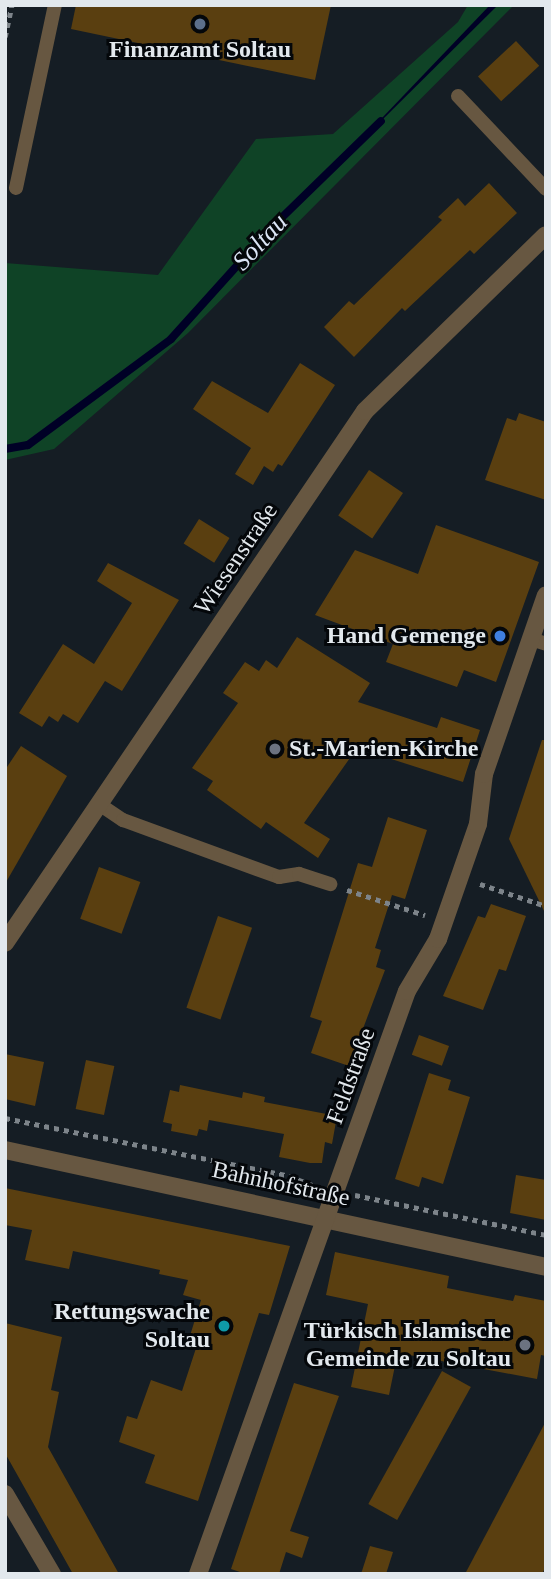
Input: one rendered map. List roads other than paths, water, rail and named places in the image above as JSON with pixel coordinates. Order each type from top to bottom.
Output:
[{"type":"street","name":"Wiesenstraße","points":[[5,943],[366,411],[546,236]]},
{"type":"street","name":"Feldstraße","points":[[198,1574],[407,991],[444,921],[478,824],[484,774],[538,642],[546,596]]},
{"type":"street","name":"Bahnhofstraße","points":[[5,1150],[546,1267]]},
{"type":"street","points":[[5,1494],[52,1574]]},
{"type":"lane","points":[[16,188],[55,5]]},
{"type":"lane","points":[[458,96],[546,189]]},
{"type":"lane","points":[[99,804],[123,820],[279,877],[299,874],[330,884]]},
{"type":"water","points":[[490,5],[498,5],[374,128],[382,118]]},
{"type":"waterway","name":"Soltau","points":[[5,449],[28,445],[171,339],[269,230],[381,121]]},
{"type":"place","name":"Finanzamt Soltau","points":[[200,24]]},
{"type":"place","name":"Hand Gemenge","points":[[500,636]]},
{"type":"place","name":"St.-Marien-Kirche","points":[[275,749]]},
{"type":"place","name":"Rettungswache Soltau","points":[[224,1326]]},
{"type":"place","name":"Türkisch Islamische Gemeinde zu Soltau","points":[[525,1345]]}]
